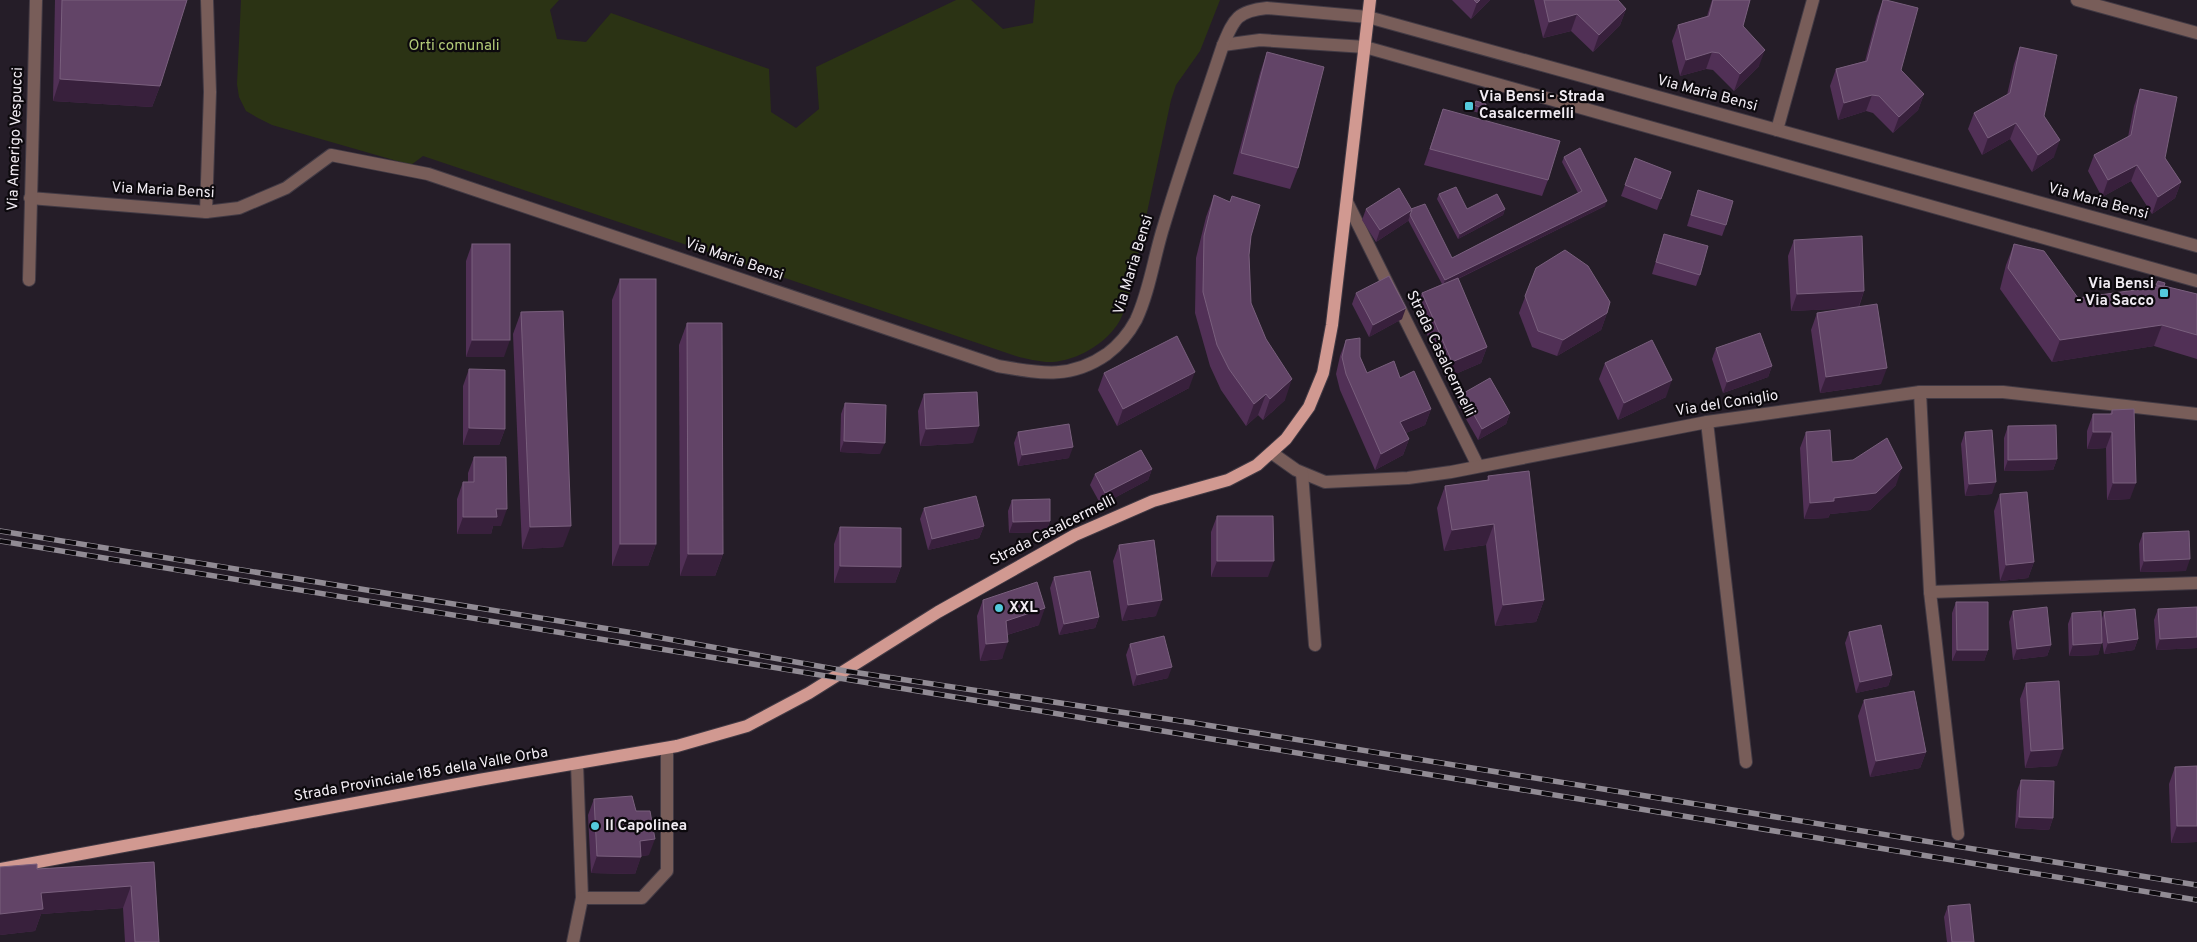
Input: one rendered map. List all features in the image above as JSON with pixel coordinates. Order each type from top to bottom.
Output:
[{"type":"main road","name":"Strada Casalcermelli","points":[[835,677],[938,612],[1075,534],[1153,501],[1228,480],[1244,473],[1272,453],[1299,423],[1309,407],[1323,373],[1332,326],[1370,0]]},
{"type":"main road","name":"Strada Provinciale 185 della Valle Orba","points":[[0,869],[667,748],[716,737],[747,726],[835,677]]},
{"type":"street","name":"Via Amerigo Vespucci","points":[[29,280],[36,0]]},
{"type":"street","points":[[206,212],[210,92],[207,0]]},
{"type":"street","points":[[1777,130],[1813,0]]},
{"type":"street","points":[[2077,0],[2197,33]]},
{"type":"street","name":"Via Maria Bensi","points":[[30,198],[206,212],[239,208],[286,188],[331,155],[428,174],[998,366],[1041,374],[1065,373],[1087,366],[1107,354],[1124,340],[1136,320],[1163,227],[1223,45],[1233,21],[1251,10],[1267,8],[1368,17],[2197,246]]},
{"type":"street","points":[[1223,45],[1260,40],[1365,47],[2197,281]]},
{"type":"street","name":"Strada Casalcermelli","points":[[1347,202],[1478,466]]},
{"type":"street","points":[[1920,392],[1930,592],[1958,834]]},
{"type":"street","name":"Via del Coniglio","points":[[1272,453],[1302,473],[1325,482],[1408,478],[1707,422],[1920,392],[2003,392],[2197,414]]},
{"type":"street","points":[[1707,422],[1746,762]]},
{"type":"street","points":[[1302,473],[1315,645]]},
{"type":"street","points":[[1930,592],[2197,583]]},
{"type":"street","points":[[582,898],[642,898],[667,871],[667,748]]},
{"type":"street","points":[[573,942],[582,898],[577,764]]},
{"type":"green space","name":"Orti comunali","points":[[241,0],[559,0],[550,10],[557,39],[586,42],[611,13],[769,69],[771,112],[796,128],[819,109],[816,67],[956,0],[971,0],[1003,29],[1033,23],[1035,0],[1220,0],[1200,51],[1176,85],[1171,100],[1129,297],[1121,318],[1108,336],[1084,353],[1065,360],[1046,362],[1019,357],[423,156],[411,165],[272,125],[246,111],[239,97],[237,84]]},
{"type":"building","points":[[62,0],[187,0],[160,86],[60,79]]},
{"type":"building","points":[[1544,0],[1618,0],[1626,9],[1599,35],[1577,14],[1549,22]]},
{"type":"building","points":[[1713,0],[1750,0],[1743,26],[1765,50],[1740,74],[1719,53],[1712,52],[1686,60],[1678,25],[1709,16]]},
{"type":"building","points":[[1883,0],[1918,8],[1901,70],[1924,94],[1899,117],[1879,96],[1872,95],[1844,103],[1836,69],[1867,61]]},
{"type":"building","points":[[2020,47],[2057,55],[2044,116],[2060,140],[2038,155],[2016,123],[1988,138],[1974,113],[2010,93]]},
{"type":"building","points":[[1267,52],[1324,67],[1298,168],[1241,153]]},
{"type":"building","points":[[2140,89],[2177,97],[2165,158],[2181,182],[2158,197],[2137,165],[2108,180],[2094,155],[2131,135]]},
{"type":"building","points":[[1476,101],[1486,104],[1485,109],[1474,105]]},
{"type":"building","points":[[1443,109],[1560,141],[1548,180],[1430,149]]},
{"type":"building","points":[[1580,148],[1607,201],[1445,280],[1410,215],[1411,209],[1425,204],[1452,258],[1582,191],[1564,157]]},
{"type":"building","points":[[1635,158],[1671,172],[1661,199],[1625,185]]},
{"type":"building","points":[[1456,187],[1467,209],[1497,194],[1505,209],[1460,234],[1439,194]]},
{"type":"building","points":[[1399,188],[1412,210],[1380,230],[1366,209]]},
{"type":"building","points":[[1698,190],[1733,201],[1726,225],[1691,215]]},
{"type":"building","points":[[1214,195],[1230,202],[1232,196],[1260,205],[1251,236],[1249,255],[1251,303],[1266,339],[1292,379],[1270,399],[1266,394],[1254,404],[1229,369],[1217,345],[1203,292],[1204,236]]},
{"type":"building","points":[[1664,234],[1708,246],[1700,275],[1656,262]]},
{"type":"building","points":[[1862,236],[1864,291],[1797,294],[1794,240]]},
{"type":"building","points":[[472,244],[510,244],[510,340],[472,340]]},
{"type":"building","points":[[2014,244],[2044,251],[2078,298],[2164,286],[2197,294],[2197,335],[2162,325],[2060,340],[2008,268]]},
{"type":"building","points":[[1565,250],[1588,266],[1610,302],[1607,313],[1563,340],[1538,331],[1525,296],[1536,268]]},
{"type":"building","points":[[1389,276],[1406,308],[1373,325],[1356,293]]},
{"type":"building","points":[[1458,278],[1487,347],[1452,362],[1422,293]]},
{"type":"building","points":[[620,279],[656,279],[656,544],[620,544]]},
{"type":"building","points":[[2158,281],[2165,283],[2164,286],[2156,285]]},
{"type":"building","points":[[1877,304],[1887,368],[1826,377],[1817,313]]},
{"type":"building","points":[[563,311],[571,526],[530,527],[521,312]]},
{"type":"building","points":[[687,323],[722,323],[723,554],[688,554]]},
{"type":"building","points":[[1760,333],[1772,366],[1727,382],[1716,348]]},
{"type":"building","points":[[1177,336],[1195,372],[1123,409],[1104,373]]},
{"type":"building","points":[[1360,338],[1360,357],[1367,373],[1394,361],[1400,378],[1414,371],[1431,409],[1400,422],[1409,439],[1381,454],[1346,374],[1342,357],[1346,340]]},
{"type":"building","points":[[1652,340],[1672,380],[1624,403],[1605,363]]},
{"type":"building","points":[[469,369],[505,370],[505,429],[469,428]]},
{"type":"building","points":[[1490,378],[1510,413],[1482,429],[1462,394]]},
{"type":"building","points":[[977,392],[979,426],[926,429],[924,394]]},
{"type":"building","points":[[845,403],[886,405],[885,443],[844,441]]},
{"type":"building","points":[[2134,409],[2136,483],[2113,483],[2112,432],[2093,432],[2093,414],[2112,414],[2112,410]]},
{"type":"building","points":[[1069,424],[1073,447],[1022,455],[1018,432]]},
{"type":"building","points":[[2056,425],[2057,459],[2008,460],[2008,426]]},
{"type":"building","points":[[1830,430],[1832,462],[1853,460],[1887,438],[1902,468],[1876,493],[1834,498],[1834,501],[1810,503],[1806,432]]},
{"type":"building","points":[[1992,430],[1996,482],[1969,484],[1965,432]]},
{"type":"building","points":[[1141,450],[1152,469],[1105,493],[1095,474]]},
{"type":"building","points":[[474,457],[506,457],[507,509],[496,509],[497,517],[463,517],[463,482],[474,482]]},
{"type":"building","points":[[1529,471],[1544,600],[1503,605],[1494,524],[1452,530],[1445,486],[1489,480],[1488,476]]},
{"type":"building","points":[[2027,492],[2034,562],[2006,565],[2000,494]]},
{"type":"building","points":[[976,496],[984,526],[932,539],[924,508]]},
{"type":"building","points":[[1050,499],[1050,521],[1013,522],[1012,500]]},
{"type":"building","points":[[1217,516],[1273,516],[1274,561],[1217,561]]},
{"type":"building","points":[[840,527],[901,528],[901,567],[840,566]]},
{"type":"building","points":[[2189,531],[2190,559],[2144,561],[2143,533]]},
{"type":"building","points":[[1154,540],[1162,600],[1128,605],[1119,545]]},
{"type":"building","points":[[1090,571],[1099,617],[1064,624],[1054,577]]},
{"type":"building","points":[[1037,582],[1045,608],[1006,621],[1008,642],[986,644],[983,600]]},
{"type":"building","points":[[1956,602],[1988,602],[1988,650],[1957,650]]},
{"type":"building","points":[[2047,607],[2051,645],[2017,649],[2013,611]]},
{"type":"building","points":[[2197,607],[2197,637],[2160,639],[2158,609]]},
{"type":"building","points":[[2135,609],[2138,639],[2108,643],[2104,612]]},
{"type":"building","points":[[2101,611],[2102,643],[2073,645],[2072,613]]},
{"type":"building","points":[[1881,625],[1892,675],[1860,682],[1849,632]]},
{"type":"building","points":[[1164,636],[1172,667],[1137,675],[1130,644]]},
{"type":"building","points":[[2059,681],[2063,749],[2031,751],[2026,683]]},
{"type":"building","points":[[1914,691],[1926,752],[1876,761],[1864,700]]},
{"type":"building","points":[[2197,766],[2197,826],[2177,826],[2175,767]]},
{"type":"building","points":[[2021,780],[2054,781],[2053,818],[2019,817]]},
{"type":"building","points":[[632,796],[636,811],[650,811],[655,839],[640,841],[641,857],[597,856],[594,799]]},
{"type":"building","points":[[154,862],[159,942],[135,942],[131,886],[41,893],[43,909],[0,914],[0,867],[37,864],[37,869]]},
{"type":"building","points":[[1970,904],[1974,942],[1952,942],[1948,906]]},
{"type":"railway","points":[[0,531],[634,633],[846,671],[1194,723],[2197,885]]},
{"type":"railway","points":[[0,541],[2197,900]]},
{"type":"place","name":"Via Bensi - Strada Casalcermelli","points":[[1469,106]]},
{"type":"place","name":"Via Bensi - Via Sacco","points":[[2164,293]]},
{"type":"place","name":"XXL","points":[[999,608]]},
{"type":"place","name":"Il Capolinea","points":[[595,826]]}]
